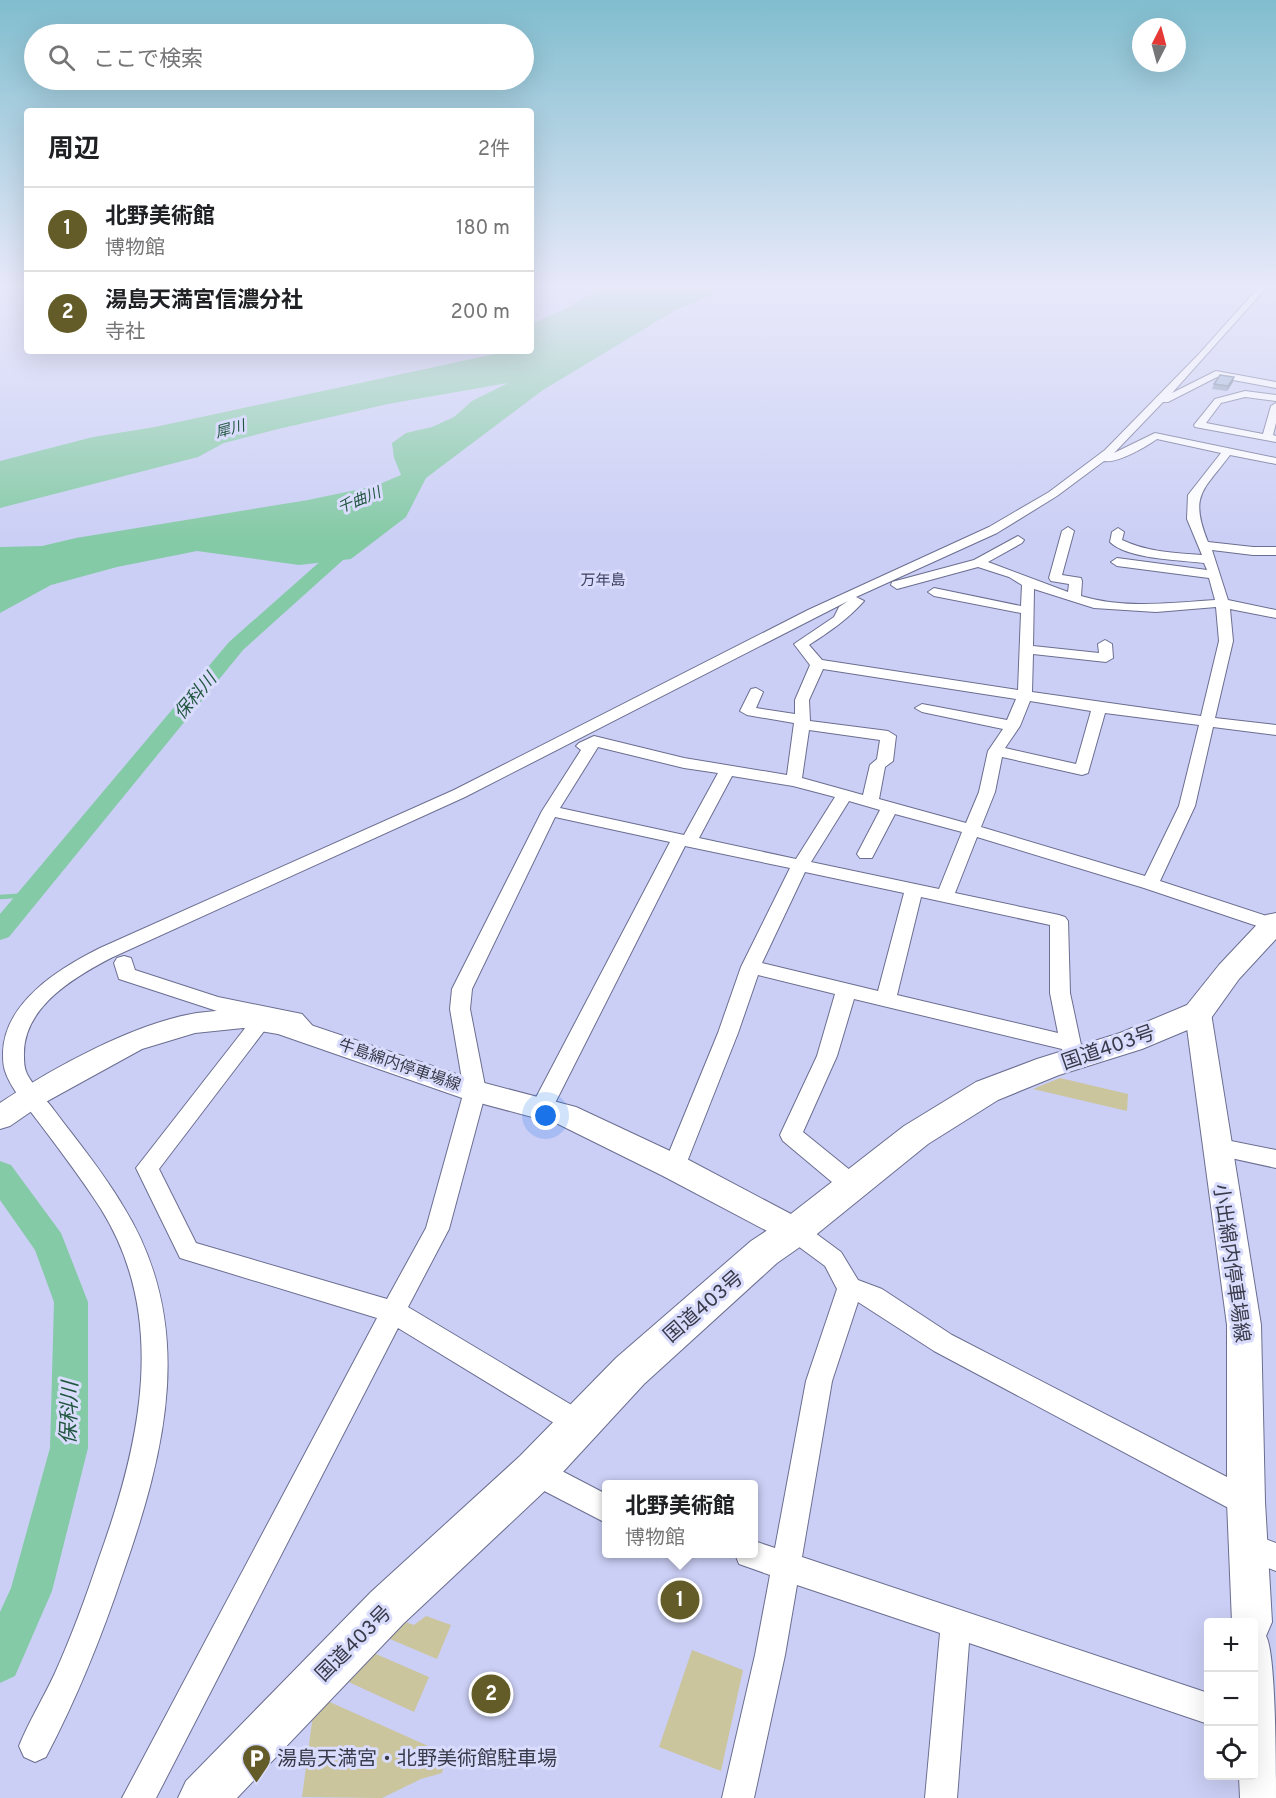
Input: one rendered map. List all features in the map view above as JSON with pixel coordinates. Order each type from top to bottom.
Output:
[{"type":"highway","points":[[1198,1013],[1229,972],[1272,932]]},
{"type":"highway","name":"国道403号","points":[[203,1798],[387,1608],[535,1472],[630,1371],[764,1252],[795,1231],[916,1135],[987,1091],[1073,1052],[1131,1041],[1198,1013]]},
{"type":"main road","name":"小出綿内停車場線","points":[[1198,1013],[1244,1325],[1246,1502],[1262,1552],[1253,1618]]},
{"type":"main road","name":"牛島綿内停車場線","points":[[0,1118],[32,1096],[132,1042],[195,1023],[243,1018],[309,1033],[475,1091],[566,1115],[674,1167],[795,1231]]},
{"type":"main road","points":[[1256,1726],[1262,1798]]},
{"type":"street","points":[[35,1746],[53,1714],[89,1628],[128,1521],[149,1449],[156,1373],[153,1312],[141,1269],[125,1231],[99,1188],[15,1069],[14,1041],[41,995],[87,962],[240,889],[406,819],[585,732],[814,612],[868,591],[993,530],[1053,494],[1101,459],[1185,372]]},
{"type":"street","points":[[1153,407],[1216,374],[1276,385]]},
{"type":"street","points":[[1276,398],[1245,394],[1218,401],[1198,425],[1272,438],[1276,406]]},
{"type":"street","points":[[1150,884],[1187,806],[1226,641],[1226,622],[1220,590],[1193,519],[1194,495],[1235,432]]},
{"type":"street","points":[[1101,459],[1106,460],[1142,445],[1155,436],[1276,461]]},
{"type":"street","points":[[1068,531],[1055,578],[1076,581],[1074,598]]},
{"type":"street","points":[[1118,532],[1116,542],[1124,547],[1209,560]]},
{"type":"street","points":[[1018,540],[978,563],[868,591],[844,610],[839,619],[801,644],[810,658],[818,664],[1099,708],[1276,730]]},
{"type":"street","points":[[1203,545],[1276,550]]},
{"type":"street","points":[[1117,562],[1215,575]]},
{"type":"street","points":[[978,563],[1013,574],[1028,583],[1094,604],[1128,607],[1221,603],[1276,614]]},
{"type":"street","points":[[945,896],[987,792],[996,751],[1012,726],[1025,695],[1028,583]]},
{"type":"street","points":[[934,592],[1028,611]]},
{"type":"street","points":[[1027,649],[1106,658],[1105,644]]},
{"type":"street","points":[[794,781],[802,722],[802,700],[818,664]]},
{"type":"street","points":[[756,692],[747,711],[888,736],[885,761],[878,765],[870,802]]},
{"type":"street","points":[[922,708],[1012,726]]},
{"type":"street","points":[[996,751],[1082,770],[1099,708]]},
{"type":"street","points":[[406,819],[416,820],[442,810],[594,741],[727,771],[794,781],[973,830],[1150,884],[1272,932]]},
{"type":"street","points":[[138,1798],[437,1229],[475,1091],[460,1009],[462,989],[550,811],[594,741]]},
{"type":"street","points":[[542,1107],[685,840],[727,771]]},
{"type":"street","points":[[674,1167],[720,1053],[751,967],[800,865],[845,795]]},
{"type":"street","points":[[866,854],[890,807]]},
{"type":"street","points":[[550,811],[1059,921],[1060,993],[1073,1052],[886,999],[751,967]]},
{"type":"street","points":[[886,999],[914,889]]},
{"type":"street","points":[[124,963],[126,974],[217,1004],[295,1019],[309,1033]]},
{"type":"street","points":[[846,991],[827,1056],[791,1135],[853,1186]]},
{"type":"street","points":[[261,1022],[147,1168],[188,1251],[394,1312],[581,1425]]},
{"type":"street","points":[[1216,1147],[1276,1159]]},
{"type":"street","points":[[795,1231],[833,1259],[849,1288],[873,1297],[943,1343],[1246,1502]]},
{"type":"street","points":[[738,1798],[770,1656],[819,1381],[849,1288]]},
{"type":"street","points":[[535,1472],[602,1507]]},
{"type":"street","points":[[758,1557],[1204,1707]]},
{"type":"street","points":[[941,1798],[956,1623]]},
{"type":"shaded area","points":[[1060,1078],[1128,1094],[1127,1111],[1033,1089]]},
{"type":"shaded area","points":[[426,1616],[451,1625],[437,1659],[390,1639],[397,1619],[414,1625]]},
{"type":"shaded area","points":[[692,1650],[743,1670],[721,1771],[659,1747]]},
{"type":"shaded area","points":[[369,1651],[429,1677],[414,1712],[342,1679]]},
{"type":"shaded area","points":[[323,1699],[446,1754],[442,1773],[421,1779],[382,1798],[302,1797],[314,1707]]},
{"type":"water","points":[[412,372],[573,372],[543,390],[426,478],[406,517],[351,559],[299,565],[197,551],[117,567],[51,585],[0,613],[0,547],[42,546],[76,538],[308,500],[375,486],[401,475],[394,458],[392,443],[406,433],[432,427],[454,417],[472,401],[508,383],[388,404],[278,429],[224,443],[198,457],[0,508],[0,461],[93,437],[155,427]]},
{"type":"building","points":[[1220,375],[1234,377],[1228,386],[1214,384]]},
{"type":"waterway","name":"保科川","points":[[0,931],[236,646],[356,539]]},
{"type":"waterway","points":[[0,897],[30,895]]},
{"type":"waterway","name":"保科川","points":[[0,1174],[49,1243],[71,1302],[69,1448],[31,1591],[0,1661]]},
{"type":"place","name":"北野美術館","points":[[680,1600]]},
{"type":"place","name":"湯島天満宮信濃分社","points":[[491,1694]]},
{"type":"place","name":"湯島天満宮・北野美術館駐車場","points":[[256,1784]]},
{"type":"district","name":"万年島","points":[[603,580]]},
{"type":"water label","name":"犀川","points":[[230,429]]},
{"type":"water label","name":"千曲川","points":[[359,500]]}]
